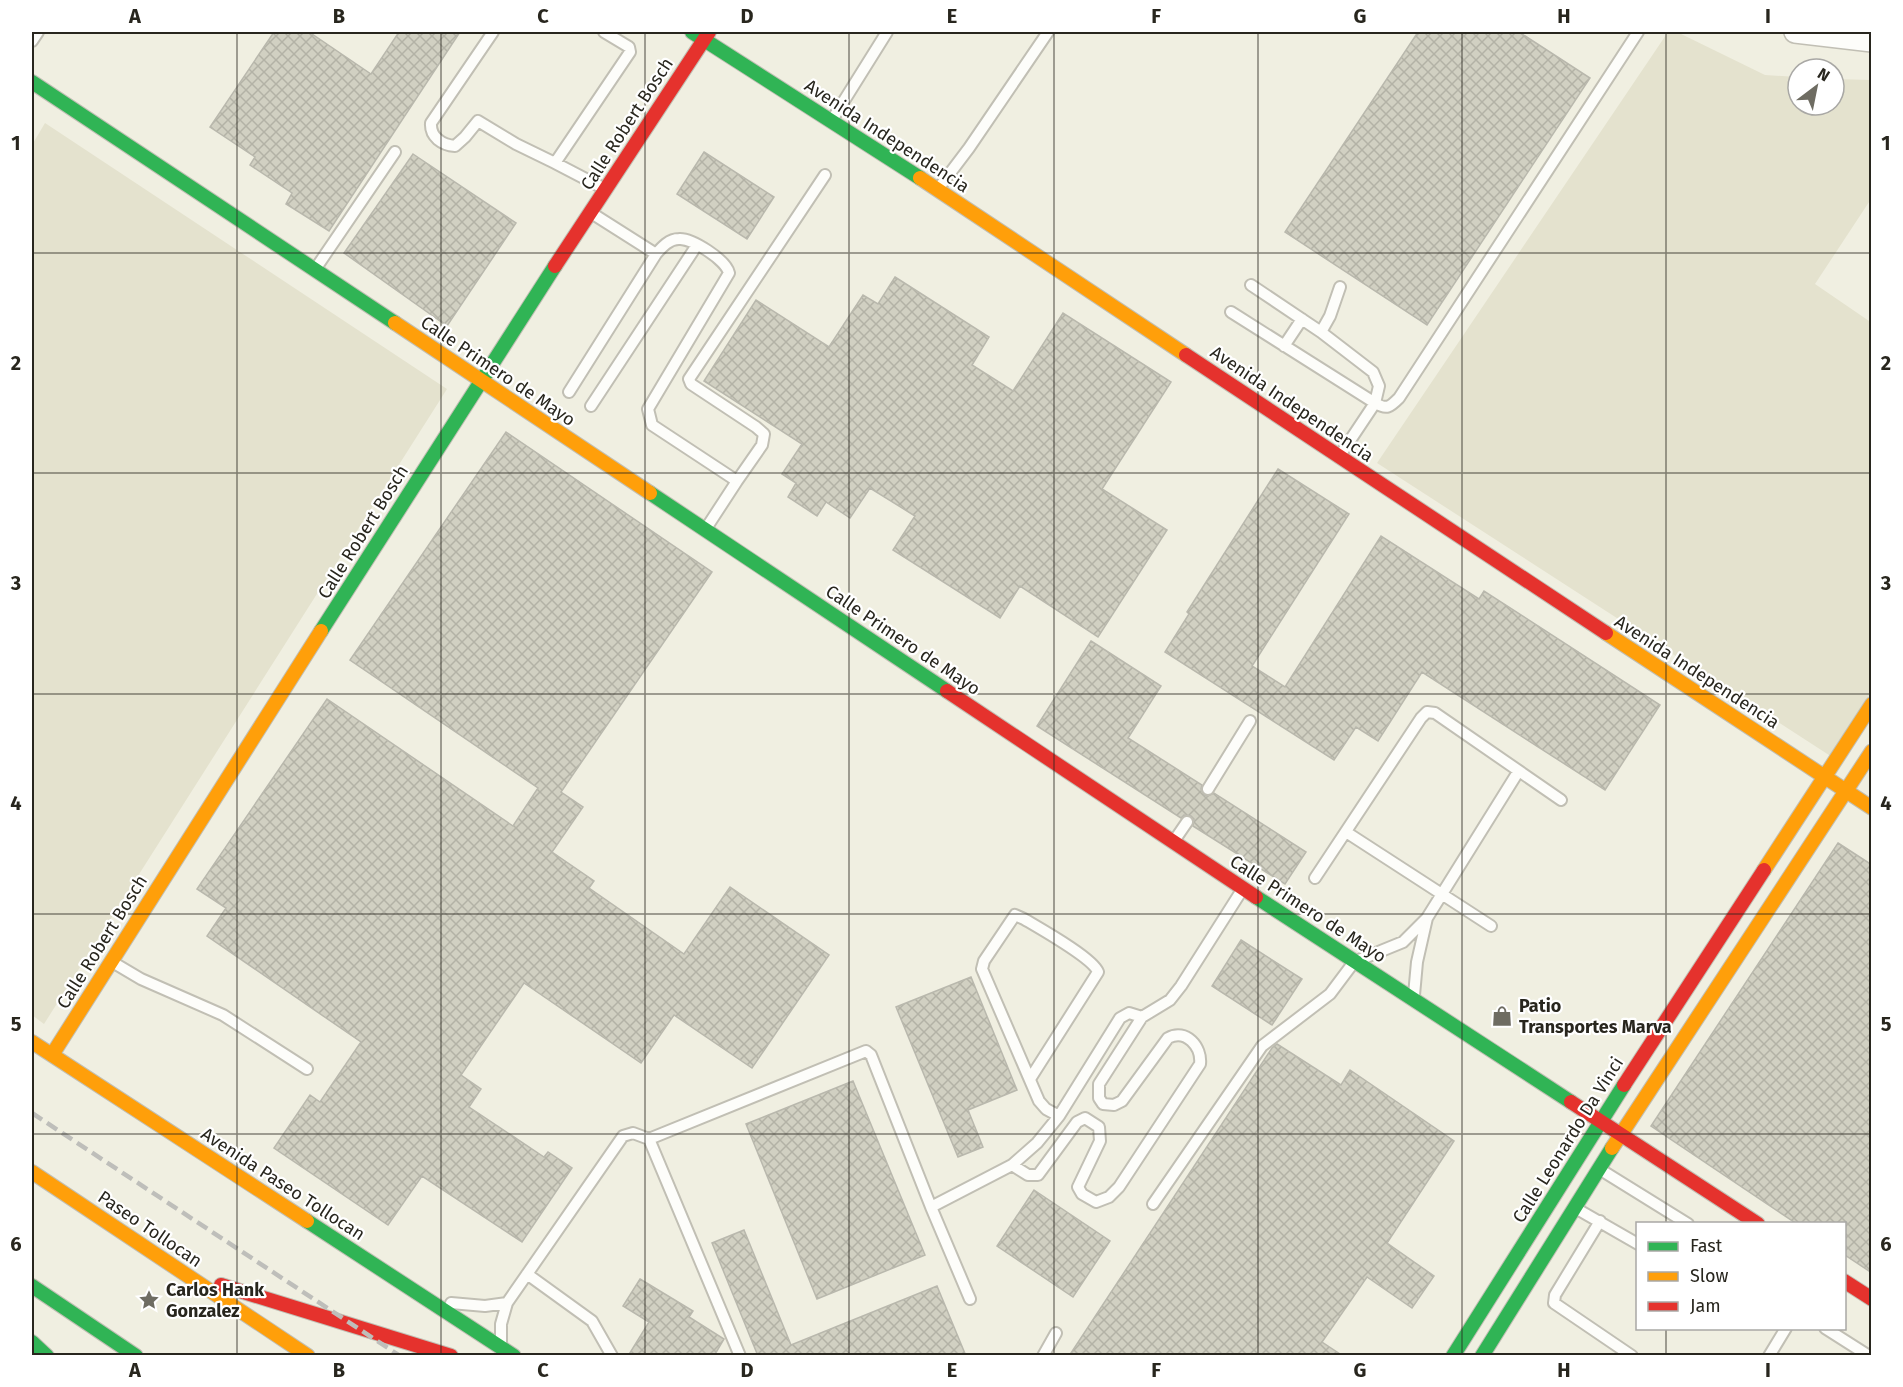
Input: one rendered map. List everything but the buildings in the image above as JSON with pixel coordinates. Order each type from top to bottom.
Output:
[{"type":"main road","name":"Avenida Independencia","points":[[692,32],[707,36],[831,121],[1872,808]]},
{"type":"main road","name":"Calle Robert Bosch","points":[[52,1055],[480,381],[707,36]]},
{"type":"main road","name":"Calle Primero de Mayo","points":[[32,82],[1354,962],[1413,998],[1755,1222]]},
{"type":"main road","name":"Calle Leonardo Da Vinci","points":[[1453,1356],[1601,1121],[1872,704]]},
{"type":"main road","points":[[1482,1356],[1621,1134],[1872,751]]},
{"type":"main road","name":"Avenida Paseo Tollocan","points":[[32,1042],[514,1356]]},
{"type":"main road","name":"Paseo Tollocan","points":[[32,1172],[308,1356]]},
{"type":"main road","points":[[177,1269],[238,1291],[452,1356]]},
{"type":"main road","points":[[1846,1284],[1872,1299]]},
{"type":"main road","points":[[32,1286],[136,1356]]},
{"type":"main road","points":[[32,1342],[47,1356]]},
{"type":"street","points":[[1795,32],[1872,41]]},
{"type":"lane","points":[[32,41],[38,32]]},
{"type":"lane","points":[[493,32],[431,123],[432,133],[441,141],[455,146],[465,138],[478,121],[516,144],[605,189]]},
{"type":"lane","points":[[555,163],[630,52],[629,47],[604,32]]},
{"type":"lane","points":[[831,121],[887,32]]},
{"type":"lane","points":[[938,190],[1048,32]]},
{"type":"lane","points":[[1231,312],[1375,403],[1384,408],[1390,407],[1399,398],[1638,32]]},
{"type":"lane","points":[[314,271],[395,152]]},
{"type":"lane","points":[[705,530],[762,445],[764,434],[691,384],[689,379],[825,175]]},
{"type":"lane","points":[[590,212],[656,254]]},
{"type":"lane","points":[[569,392],[656,254],[671,241],[679,239],[697,245],[725,264],[729,273],[651,403],[648,410],[649,420],[654,427],[737,481]]},
{"type":"lane","points":[[591,406],[697,245]]},
{"type":"lane","points":[[1251,285],[1321,332],[1373,372],[1379,386],[1375,403],[1339,457]]},
{"type":"lane","points":[[1321,332],[1330,316],[1340,287]]},
{"type":"lane","points":[[1284,345],[1302,319]]},
{"type":"lane","points":[[1315,878],[1427,712],[1435,713],[1561,800]]},
{"type":"lane","points":[[1208,789],[1250,722]]},
{"type":"lane","points":[[1153,1204],[1262,1046],[1330,994],[1354,962],[1403,942],[1427,918],[1518,772]]},
{"type":"lane","points":[[1174,842],[1187,822]]},
{"type":"lane","points":[[1346,832],[1491,926]]},
{"type":"lane","points":[[1012,1165],[1028,1175],[1038,1175],[1077,1122],[1085,1118],[1099,1127],[1100,1141],[1079,1183],[1079,1190],[1096,1202],[1109,1197],[1119,1187],[1200,1064],[1200,1052],[1196,1045],[1186,1037],[1173,1035],[1168,1038],[1122,1101],[1114,1105],[1103,1104],[1099,1098],[1099,1084],[1142,1017],[1170,1000],[1181,986],[1243,888]]},
{"type":"lane","points":[[1030,1079],[1098,972],[1096,967],[1084,957],[1015,915],[984,962],[982,969],[1030,1079],[1042,1105],[1059,1116]]},
{"type":"lane","points":[[1413,998],[1417,962],[1427,918]]},
{"type":"lane","points":[[111,962],[141,979],[223,1015],[307,1069]]},
{"type":"lane","points":[[931,1207],[1012,1165],[1037,1143],[1059,1116],[1120,1018],[1129,1013],[1142,1017]]},
{"type":"lane","points":[[501,1347],[501,1324],[507,1303],[623,1136],[633,1133],[649,1139],[867,1052],[871,1055],[970,1299]]},
{"type":"lane","points":[[649,1139],[740,1356]]},
{"type":"lane","points":[[1599,1169],[1685,1222]]},
{"type":"lane","points":[[1574,1207],[1636,1243]]},
{"type":"lane","points":[[1600,1221],[1555,1295],[1554,1303],[1632,1356]]},
{"type":"lane","points":[[527,1274],[592,1321],[612,1356]]},
{"type":"lane","points":[[428,1299],[485,1306],[507,1303]]},
{"type":"lane","points":[[1769,1356],[1785,1330]]},
{"type":"lane","points":[[1827,1330],[1869,1356]]},
{"type":"lane","points":[[1043,1356],[1056,1333]]},
{"type":"shaded area","points":[[1668,32],[1677,32],[1765,75],[1786,76],[1786,117],[1846,117],[1846,79],[1871,80],[1871,199],[1815,284],[1872,323],[1871,699],[1832,757],[1377,463]]},
{"type":"shaded area","points":[[45,123],[447,389],[44,1024],[32,1015],[32,145]]},
{"type":"railway","points":[[32,1113],[400,1356]]},
{"type":"traffic: fast","points":[[692,32],[920,178]]},
{"type":"traffic: fast","points":[[32,82],[395,323]]},
{"type":"traffic: fast","points":[[321,631],[555,266]]},
{"type":"traffic: fast","points":[[650,493],[947,691]]},
{"type":"traffic: fast","points":[[1256,897],[1571,1102]]},
{"type":"traffic: fast","points":[[1453,1356],[1624,1085]]},
{"type":"traffic: fast","points":[[1482,1356],[1612,1148]]},
{"type":"traffic: fast","points":[[307,1221],[514,1356]]},
{"type":"traffic: fast","points":[[32,1286],[136,1356]]},
{"type":"traffic: fast","points":[[32,1342],[47,1356]]},
{"type":"traffic: slow","points":[[920,178],[1186,355]]},
{"type":"traffic: slow","points":[[395,323],[650,493]]},
{"type":"traffic: slow","points":[[52,1055],[321,631]]},
{"type":"traffic: slow","points":[[1606,633],[1872,808]]},
{"type":"traffic: slow","points":[[1764,870],[1872,704]]},
{"type":"traffic: slow","points":[[1612,1148],[1872,751]]},
{"type":"traffic: slow","points":[[32,1042],[307,1221]]},
{"type":"traffic: slow","points":[[32,1172],[308,1356]]},
{"type":"traffic: jam","points":[[555,266],[709,32]]},
{"type":"traffic: jam","points":[[1186,355],[1606,633]]},
{"type":"traffic: jam","points":[[947,691],[1256,897]]},
{"type":"traffic: jam","points":[[1624,1085],[1764,870]]},
{"type":"traffic: jam","points":[[1571,1102],[1755,1222]]},
{"type":"traffic: jam","points":[[1846,1282],[1872,1299]]},
{"type":"traffic: jam","points":[[221,1285],[451,1356]]},
{"type":"place","name":"Patio Transportes Marva","points":[[1502,1016]]},
{"type":"place","name":"Carlos Hank Gonzalez","points":[[149,1300]]}]
